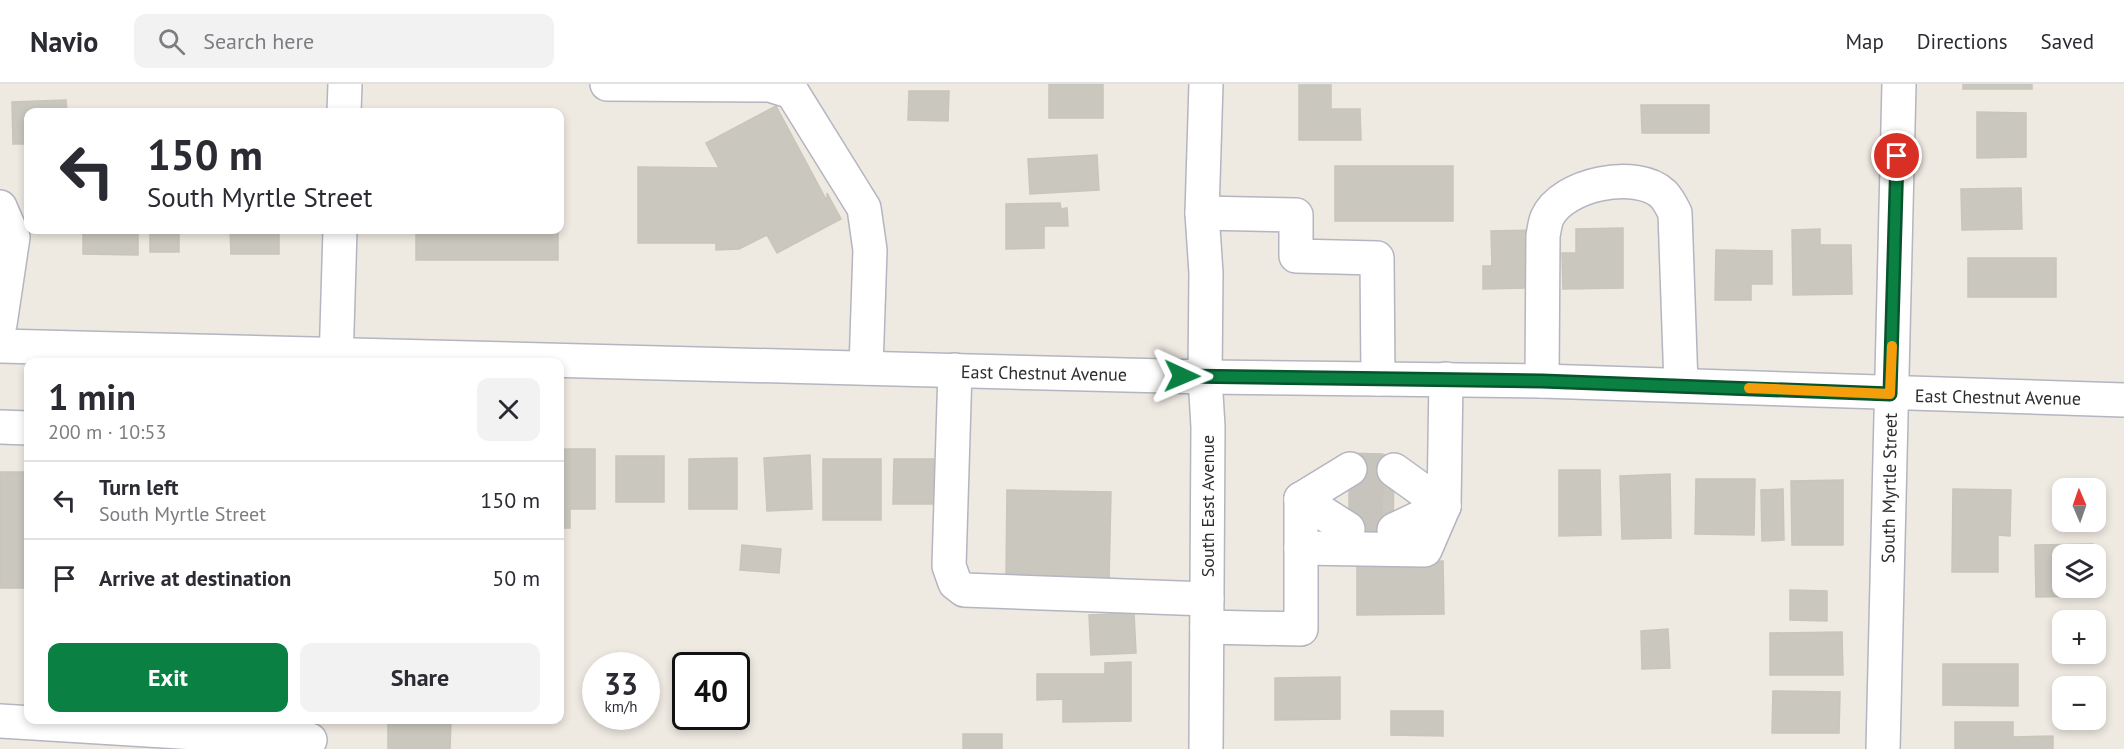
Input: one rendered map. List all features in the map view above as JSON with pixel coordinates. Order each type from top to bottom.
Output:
[{"type":"street","points":[[344,108],[345,84]]},
{"type":"street","points":[[607,84],[770,85],[792,92],[864,208],[870,250],[866,368]]},
{"type":"street","name":"South East Avenue","points":[[1206,84],[1202,213],[1206,273],[1205,377],[1208,427],[1206,749]]},
{"type":"street","name":"South Myrtle Street","points":[[1883,749],[1899,84]]},
{"type":"street","points":[[1542,381],[1543,236],[1547,217],[1571,193],[1594,185],[1630,181],[1662,193],[1676,213],[1681,385]]},
{"type":"street","points":[[0,207],[13,237],[0,324]]},
{"type":"street","points":[[1202,213],[1296,214],[1296,256],[1377,258],[1378,379]]},
{"type":"street","points":[[336,358],[340,234]]},
{"type":"street","name":"East Chestnut Avenue","points":[[0,346],[144,357],[240,358]]},
{"type":"street","name":"East Chestnut Avenue","points":[[564,363],[1205,377],[1542,381],[2124,400]]},
{"type":"street","points":[[955,370],[949,566],[955,583],[964,590],[1096,594],[1301,629],[1301,499]]},
{"type":"street","points":[[1301,548],[1425,550],[1444,506],[1446,380]]},
{"type":"street","points":[[0,427],[24,428]]},
{"type":"street","points":[[1301,499],[1350,469]]},
{"type":"street","points":[[1394,470],[1444,506]]},
{"type":"street","points":[[1301,499],[1349,516]]},
{"type":"street","points":[[1394,517],[1444,506]]},
{"type":"street","points":[[0,722],[24,723]]},
{"type":"street","points":[[38,724],[311,736]]},
{"type":"building","points":[[1049,84],[1103,84],[1103,118],[1049,118]]},
{"type":"building","points":[[1963,84],[2032,84],[2032,89],[1963,89]]},
{"type":"building","points":[[1299,85],[1331,85],[1331,109],[1360,109],[1361,140],[1299,140]]},
{"type":"building","points":[[909,91],[949,91],[948,121],[908,120]]},
{"type":"building","points":[[66,100],[67,108],[24,108],[24,144],[13,144],[12,102]]},
{"type":"building","points":[[1641,105],[1709,105],[1709,133],[1642,133]]},
{"type":"building","points":[[776,106],[827,201],[827,193],[841,219],[777,253],[767,235],[739,249],[716,250],[716,243],[638,243],[638,167],[719,168],[706,143]]},
{"type":"building","points":[[1977,112],[2026,113],[2026,157],[1977,158]]},
{"type":"building","points":[[1097,155],[1099,190],[1030,194],[1028,159]]},
{"type":"building","points":[[1335,166],[1453,166],[1453,221],[1335,221]]},
{"type":"building","points":[[2021,188],[2022,229],[1962,230],[1961,189]]},
{"type":"building","points":[[1060,203],[1061,209],[1067,208],[1068,226],[1044,226],[1044,248],[1006,249],[1006,204]]},
{"type":"building","points":[[1623,228],[1623,288],[1563,289],[1562,253],[1576,253],[1576,229]]},
{"type":"building","points":[[1820,229],[1820,245],[1851,245],[1852,294],[1793,295],[1792,230]]},
{"type":"building","points":[[1532,230],[1532,288],[1483,289],[1483,266],[1492,266],[1491,231]]},
{"type":"building","points":[[83,234],[138,234],[138,255],[83,254]]},
{"type":"building","points":[[150,234],[179,234],[179,252],[150,252]]},
{"type":"building","points":[[230,234],[279,234],[279,254],[231,254]]},
{"type":"building","points":[[416,234],[558,234],[558,260],[416,260]]},
{"type":"building","points":[[1716,250],[1772,251],[1772,284],[1751,284],[1751,300],[1715,300]]},
{"type":"building","points":[[1968,258],[2056,258],[2056,297],[1968,297]]},
{"type":"building","points":[[564,449],[595,449],[595,509],[570,509],[570,528],[564,528]]},
{"type":"building","points":[[1349,454],[1394,455],[1393,538],[1349,537]]},
{"type":"building","points":[[810,455],[812,509],[767,511],[764,458]]},
{"type":"building","points":[[616,456],[664,456],[664,502],[616,502]]},
{"type":"building","points":[[737,458],[737,509],[689,509],[689,459]]},
{"type":"building","points":[[823,459],[881,459],[881,520],[823,520]]},
{"type":"building","points":[[894,459],[934,459],[934,504],[893,504]]},
{"type":"building","points":[[1559,470],[1600,470],[1601,535],[1559,536]]},
{"type":"building","points":[[0,472],[24,472],[24,588],[0,588]]},
{"type":"building","points":[[1670,474],[1671,538],[1622,539],[1620,476]]},
{"type":"building","points":[[1696,479],[1755,479],[1754,535],[1695,534]]},
{"type":"building","points":[[1843,480],[1843,545],[1792,545],[1791,481]]},
{"type":"building","points":[[1783,489],[1784,540],[1762,541],[1761,490]]},
{"type":"building","points":[[1953,489],[2011,490],[2010,536],[1998,535],[1998,572],[1952,572]]},
{"type":"building","points":[[1007,490],[1111,492],[1109,579],[1006,577]]},
{"type":"building","points":[[742,545],[781,549],[779,573],[740,570]]},
{"type":"building","points":[[2035,545],[2052,545],[2052,597],[2036,597]]},
{"type":"building","points":[[1443,561],[1444,614],[1357,615],[1357,563]]},
{"type":"building","points":[[1790,590],[1827,591],[1827,621],[1790,620]]},
{"type":"building","points":[[1134,613],[1136,653],[1091,655],[1089,615]]},
{"type":"building","points":[[1668,629],[1670,668],[1642,669],[1641,631]]},
{"type":"building","points":[[1842,632],[1843,675],[1770,675],[1770,633]]},
{"type":"building","points":[[1131,662],[1131,721],[1063,722],[1063,699],[1037,700],[1037,674],[1105,674],[1105,663]]},
{"type":"building","points":[[1943,664],[2018,664],[2018,706],[1943,705]]},
{"type":"building","points":[[1340,677],[1340,719],[1275,720],[1275,678]]},
{"type":"building","points":[[1773,691],[1840,692],[1839,733],[1772,733]]},
{"type":"building","points":[[1391,711],[1443,711],[1443,736],[1391,735]]},
{"type":"building","points":[[1955,722],[2013,722],[2013,737],[2053,736],[2053,749],[1955,749]]},
{"type":"building","points":[[388,724],[451,724],[450,749],[388,749]]},
{"type":"building","points":[[963,734],[1002,734],[1002,749],[963,749]]},
{"type":"tunnel","points":[[1350,469],[1394,470]]},
{"type":"tunnel","points":[[1350,502],[1395,504]]},
{"type":"tunnel","points":[[1348,529],[1394,530]]},
{"type":"slow traffic","points":[[1749,388],[1890,394],[1892,346]]},
{"type":"route","points":[[1182,376],[1542,381],[1890,394],[1897,156]]}]
